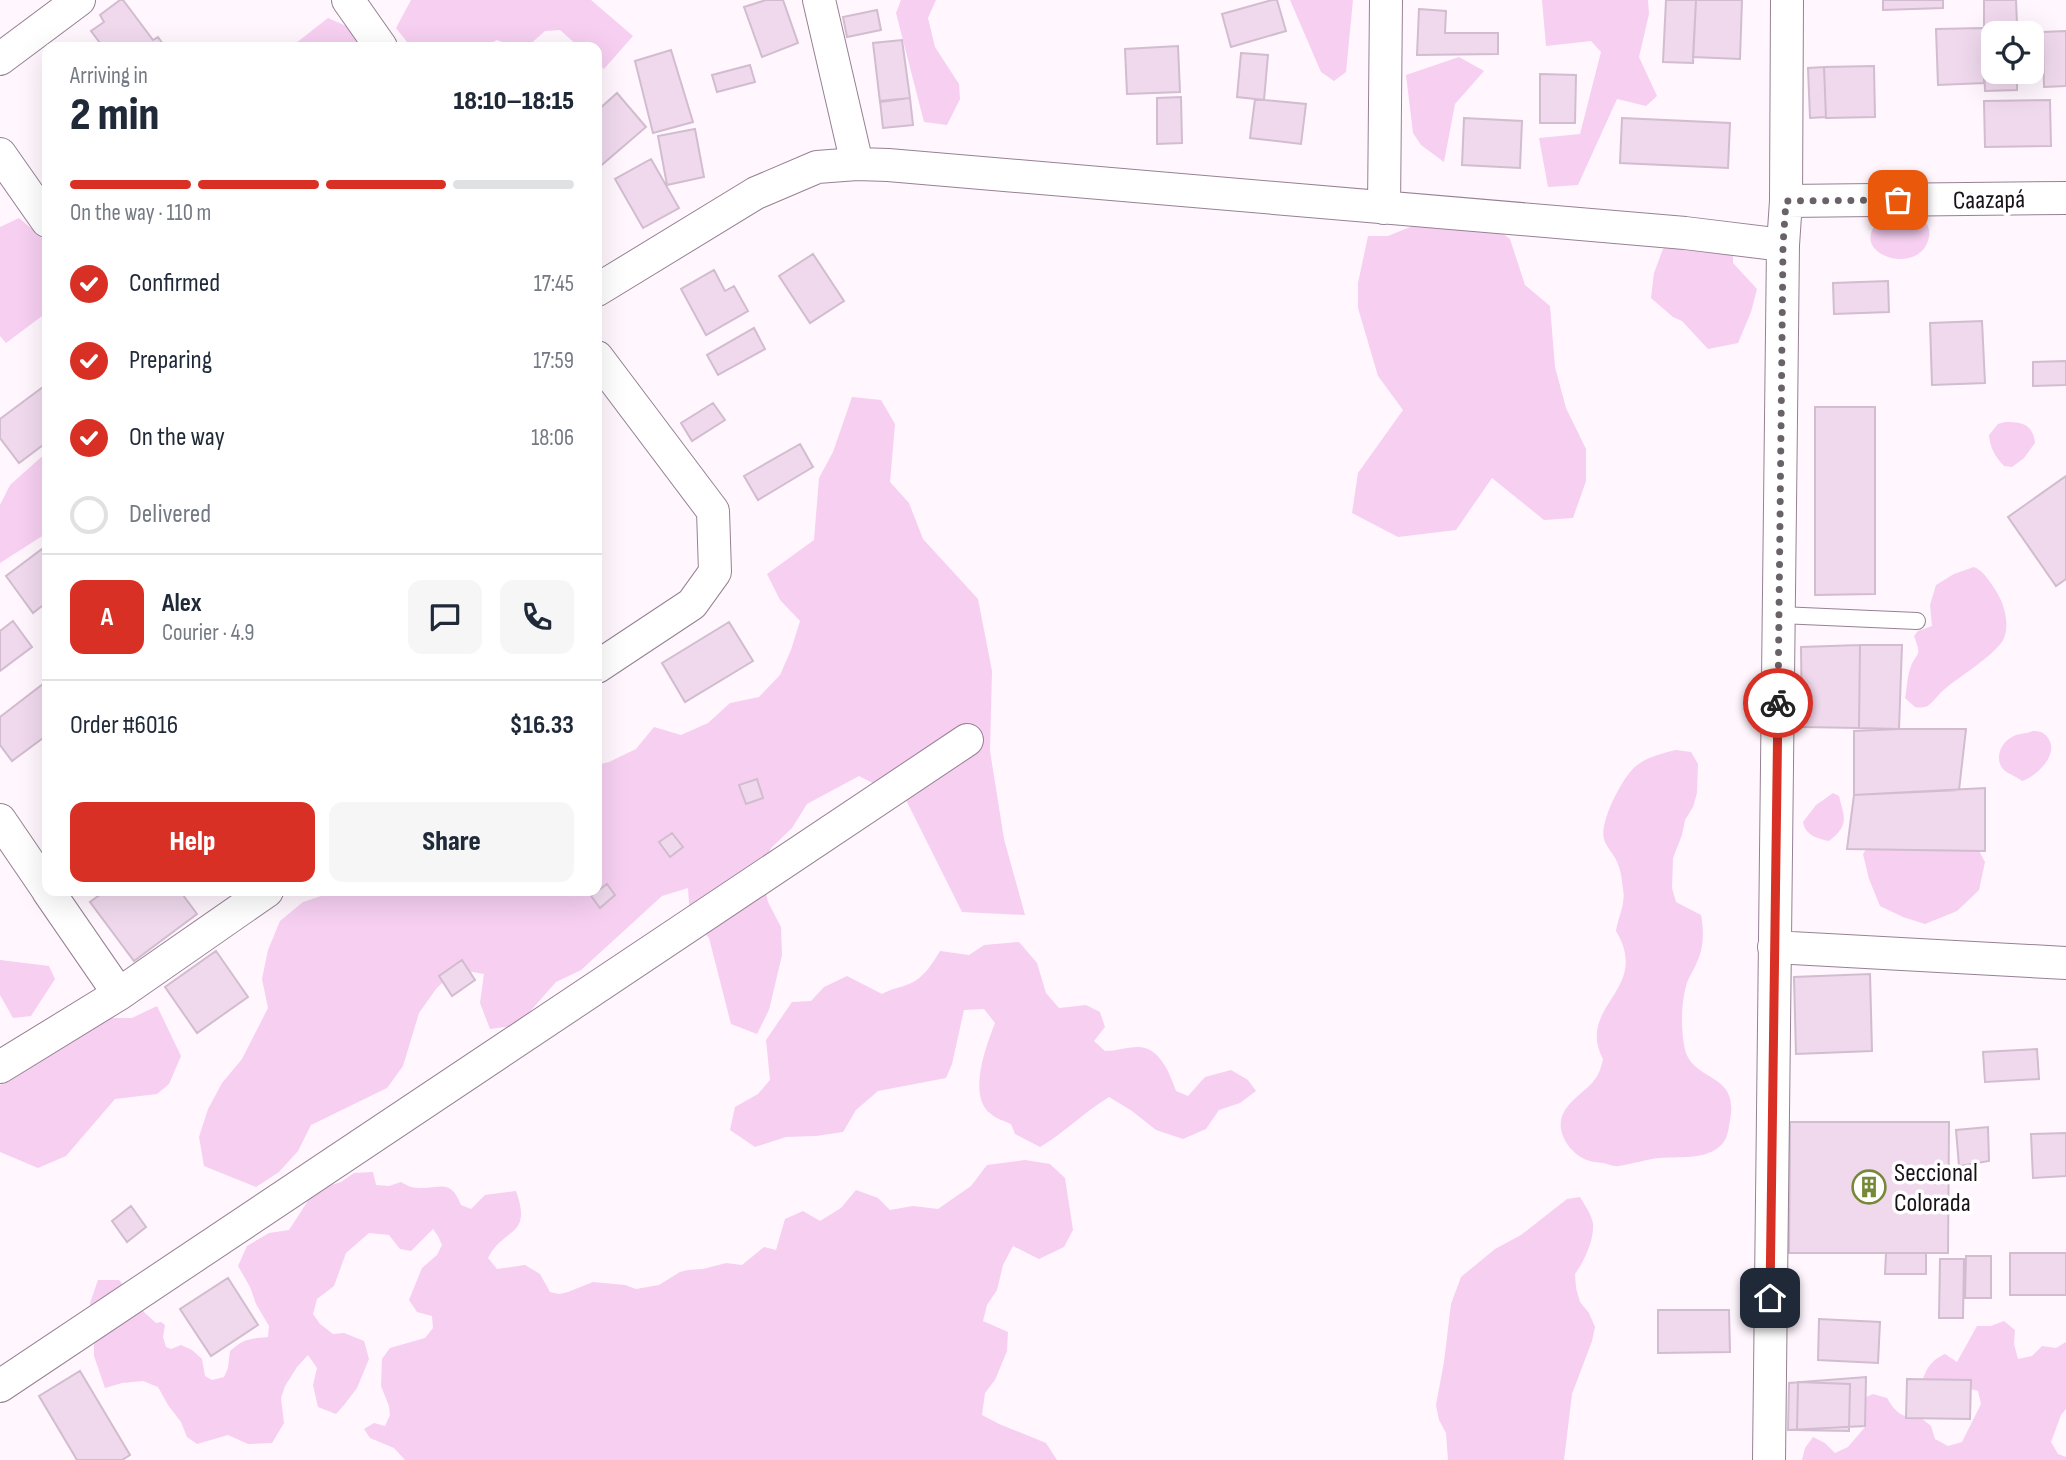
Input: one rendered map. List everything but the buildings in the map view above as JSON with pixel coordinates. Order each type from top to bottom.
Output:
[{"type":"street","points":[[0,59],[79,0]]},
{"type":"street","points":[[348,0],[377,42]]},
{"type":"street","points":[[819,0],[856,164]]},
{"type":"street","points":[[1384,208],[1386,0]]},
{"type":"street","points":[[1769,1460],[1787,0]]},
{"type":"street","points":[[0,154],[42,214]]},
{"type":"street","points":[[602,287],[755,193],[817,167],[856,164],[1685,233],[1783,245]]},
{"type":"street","name":"Caazapá","points":[[1786,201],[2066,198]]},
{"type":"street","points":[[602,364],[713,511],[715,572],[692,604],[602,664]]},
{"type":"street","points":[[0,1386],[967,740]]},
{"type":"street","points":[[0,820],[42,881]]},
{"type":"street","points":[[52,896],[119,993]]},
{"type":"street","points":[[0,1066],[119,993],[260,896]]},
{"type":"street","points":[[1774,947],[2066,964]]},
{"type":"lane","points":[[1780,615],[1917,621]]},
{"type":"shaded area","points":[[411,0],[591,0],[633,36],[604,69],[602,42],[573,42],[560,30],[545,31],[533,42],[407,42],[396,28]]},
{"type":"shaded area","points":[[901,0],[936,0],[928,18],[935,47],[959,84],[960,99],[947,125],[924,122],[896,13]]},
{"type":"shaded area","points":[[1290,0],[1353,0],[1346,72],[1334,81],[1321,72]]},
{"type":"shaded area","points":[[1542,0],[1648,0],[1649,14],[1639,57],[1657,96],[1646,106],[1617,99],[1578,185],[1548,187],[1539,138],[1580,134],[1601,52],[1591,41],[1546,46]]},
{"type":"shaded area","points":[[328,18],[379,42],[297,42]]},
{"type":"shaded area","points":[[1459,57],[1484,71],[1455,104],[1444,162],[1421,145],[1413,133],[1406,75]]},
{"type":"shaded area","points":[[1890,212],[1918,214],[1923,219],[1928,227],[1929,237],[1922,250],[1911,257],[1897,259],[1884,256],[1874,248],[1870,238],[1875,226]]},
{"type":"shaded area","points":[[19,218],[42,238],[42,316],[6,343],[0,336],[0,227]]},
{"type":"shaded area","points":[[1484,219],[1510,239],[1525,285],[1550,306],[1555,367],[1566,408],[1586,449],[1586,481],[1573,518],[1544,520],[1492,478],[1456,530],[1398,537],[1352,513],[1358,473],[1403,410],[1378,376],[1358,308],[1358,283],[1368,236],[1388,236],[1427,220]]},
{"type":"shaded area","points":[[1685,233],[1733,252],[1733,263],[1757,289],[1738,343],[1708,349],[1682,321],[1673,317],[1651,298],[1654,273],[1663,249]]},
{"type":"shaded area","points":[[852,397],[881,400],[895,424],[890,482],[909,503],[923,539],[978,599],[992,671],[990,751],[1004,839],[1025,915],[962,912],[906,800],[859,776],[807,804],[792,828],[771,848],[762,875],[768,902],[781,927],[782,955],[769,1010],[757,1034],[731,1024],[709,938],[690,917],[688,888],[662,896],[581,970],[556,982],[518,1025],[490,1029],[480,1003],[484,974],[456,969],[436,989],[419,1013],[403,1066],[387,1088],[311,1125],[298,1151],[279,1172],[256,1187],[204,1166],[199,1137],[208,1109],[222,1083],[242,1059],[268,1008],[262,979],[268,950],[280,921],[303,902],[321,896],[602,896],[602,764],[636,749],[654,727],[681,735],[708,723],[730,703],[759,697],[780,675],[800,621],[780,600],[767,574],[814,540],[819,478],[833,452]]},
{"type":"shaded area","points":[[2005,422],[2026,425],[2032,432],[2035,443],[2024,458],[2012,467],[2001,463],[1994,452],[1989,435],[1998,424]]},
{"type":"shaded area","points":[[42,456],[42,536],[0,563],[0,505],[10,485]]},
{"type":"shaded area","points":[[1974,567],[1986,577],[2001,601],[2006,620],[2004,638],[1994,651],[1928,705],[1915,707],[1905,698],[1909,672],[1918,654],[1914,636],[1918,631],[1932,626],[1930,605],[1936,585],[1954,574]]},
{"type":"shaded area","points":[[2033,731],[2042,732],[2046,736],[2051,744],[2051,751],[2040,770],[2022,781],[2004,770],[1999,761],[2000,752],[2004,743],[2012,737]]},
{"type":"shaded area","points":[[1676,750],[1691,752],[1698,764],[1697,793],[1673,858],[1672,888],[1676,902],[1701,915],[1703,933],[1699,957],[1684,993],[1684,1045],[1695,1066],[1728,1093],[1731,1104],[1730,1120],[1725,1140],[1712,1151],[1696,1156],[1615,1166],[1589,1161],[1578,1155],[1567,1143],[1561,1129],[1566,1108],[1592,1083],[1599,1071],[1603,1059],[1597,1041],[1598,1025],[1625,968],[1625,951],[1616,931],[1624,895],[1622,879],[1617,862],[1605,842],[1603,831],[1613,800],[1631,771],[1650,758]]},
{"type":"shaded area","points":[[1833,793],[1839,796],[1844,820],[1840,830],[1829,841],[1809,833],[1803,822],[1816,805]]},
{"type":"shaded area","points":[[1969,832],[1985,862],[1979,890],[1957,911],[1925,924],[1880,906],[1863,854],[1877,834]]},
{"type":"shaded area","points":[[1019,942],[1037,963],[1046,993],[1059,1008],[1086,1005],[1100,1012],[1105,1027],[1094,1041],[1105,1051],[1138,1047],[1152,1051],[1163,1063],[1176,1091],[1188,1096],[1205,1077],[1231,1070],[1248,1080],[1256,1091],[1240,1103],[1219,1110],[1206,1129],[1183,1139],[1156,1130],[1109,1097],[1040,1147],[1015,1134],[1011,1124],[993,1116],[984,1106],[979,1084],[987,1045],[995,1023],[984,1009],[964,1010],[952,1064],[946,1078],[878,1091],[856,1110],[843,1132],[786,1137],[755,1147],[730,1130],[735,1107],[758,1094],[770,1080],[766,1040],[792,1002],[811,1001],[824,987],[847,976],[882,994],[919,978],[940,951],[969,955],[984,945]]},
{"type":"shaded area","points":[[0,960],[49,966],[55,979],[31,1016],[13,1018],[0,995]]},
{"type":"shaded area","points":[[157,1006],[181,1056],[169,1084],[157,1094],[115,1099],[66,1156],[38,1168],[0,1152],[0,1085],[93,1018],[132,1018]]},
{"type":"shaded area","points":[[1025,1160],[1050,1164],[1065,1178],[1073,1230],[1064,1247],[1039,1259],[1013,1246],[1003,1265],[997,1290],[987,1305],[983,1321],[1008,1332],[1007,1351],[995,1380],[985,1393],[982,1415],[1046,1443],[1057,1460],[405,1460],[394,1448],[370,1438],[364,1429],[374,1423],[385,1426],[390,1415],[381,1386],[382,1359],[390,1348],[425,1338],[433,1328],[432,1316],[417,1312],[409,1300],[422,1268],[437,1255],[442,1245],[433,1229],[411,1251],[400,1249],[389,1235],[369,1233],[346,1253],[334,1286],[317,1299],[313,1314],[320,1324],[333,1334],[344,1333],[364,1341],[369,1359],[357,1388],[336,1414],[318,1407],[313,1385],[317,1368],[308,1355],[285,1386],[281,1398],[284,1423],[272,1443],[248,1444],[228,1435],[197,1444],[187,1437],[181,1422],[158,1387],[143,1381],[105,1388],[94,1356],[90,1303],[98,1280],[119,1280],[145,1313],[156,1323],[165,1325],[163,1337],[166,1347],[171,1349],[181,1345],[192,1350],[202,1359],[205,1376],[212,1380],[224,1377],[230,1351],[247,1340],[268,1337],[269,1326],[238,1266],[247,1246],[269,1233],[289,1230],[315,1190],[341,1182],[354,1173],[373,1172],[376,1185],[389,1186],[401,1182],[416,1188],[449,1188],[461,1205],[471,1209],[485,1195],[516,1191],[521,1217],[519,1225],[494,1248],[488,1258],[497,1269],[525,1265],[540,1274],[550,1292],[559,1294],[593,1282],[625,1285],[636,1289],[659,1285],[688,1270],[726,1263],[742,1265],[764,1247],[776,1250],[785,1219],[803,1211],[820,1221],[841,1208],[856,1190],[878,1198],[890,1210],[913,1206],[938,1209],[971,1186],[987,1165]]},
{"type":"shaded area","points":[[1580,1197],[1591,1217],[1593,1230],[1588,1251],[1575,1274],[1576,1288],[1580,1302],[1595,1327],[1572,1394],[1564,1460],[1448,1460],[1446,1433],[1439,1420],[1436,1405],[1451,1304],[1461,1277],[1495,1249],[1521,1235],[1567,1199]]},
{"type":"shaded area","points":[[2004,1321],[2015,1330],[2014,1344],[2018,1359],[2032,1356],[2042,1346],[2056,1348],[2066,1342],[2066,1409],[2051,1442],[2058,1454],[2066,1457],[2066,1460],[1802,1460],[1805,1448],[1813,1437],[1825,1443],[1835,1453],[1848,1447],[1865,1427],[1859,1413],[1861,1399],[1873,1394],[1887,1398],[1896,1411],[1908,1417],[1920,1417],[1931,1426],[1935,1439],[1948,1446],[1962,1442],[1981,1404],[1978,1391],[1963,1387],[1921,1385],[1923,1379],[1932,1363],[1945,1354],[1957,1362],[1977,1326],[1991,1326]]},
{"type":"way so far","points":[[1778,703],[1783,245],[1786,201],[1898,200]]},
{"type":"place","name":"Seccional Colorada","points":[[1869,1187]]},
{"type":"route","points":[[1770,1298],[1778,703]]}]
